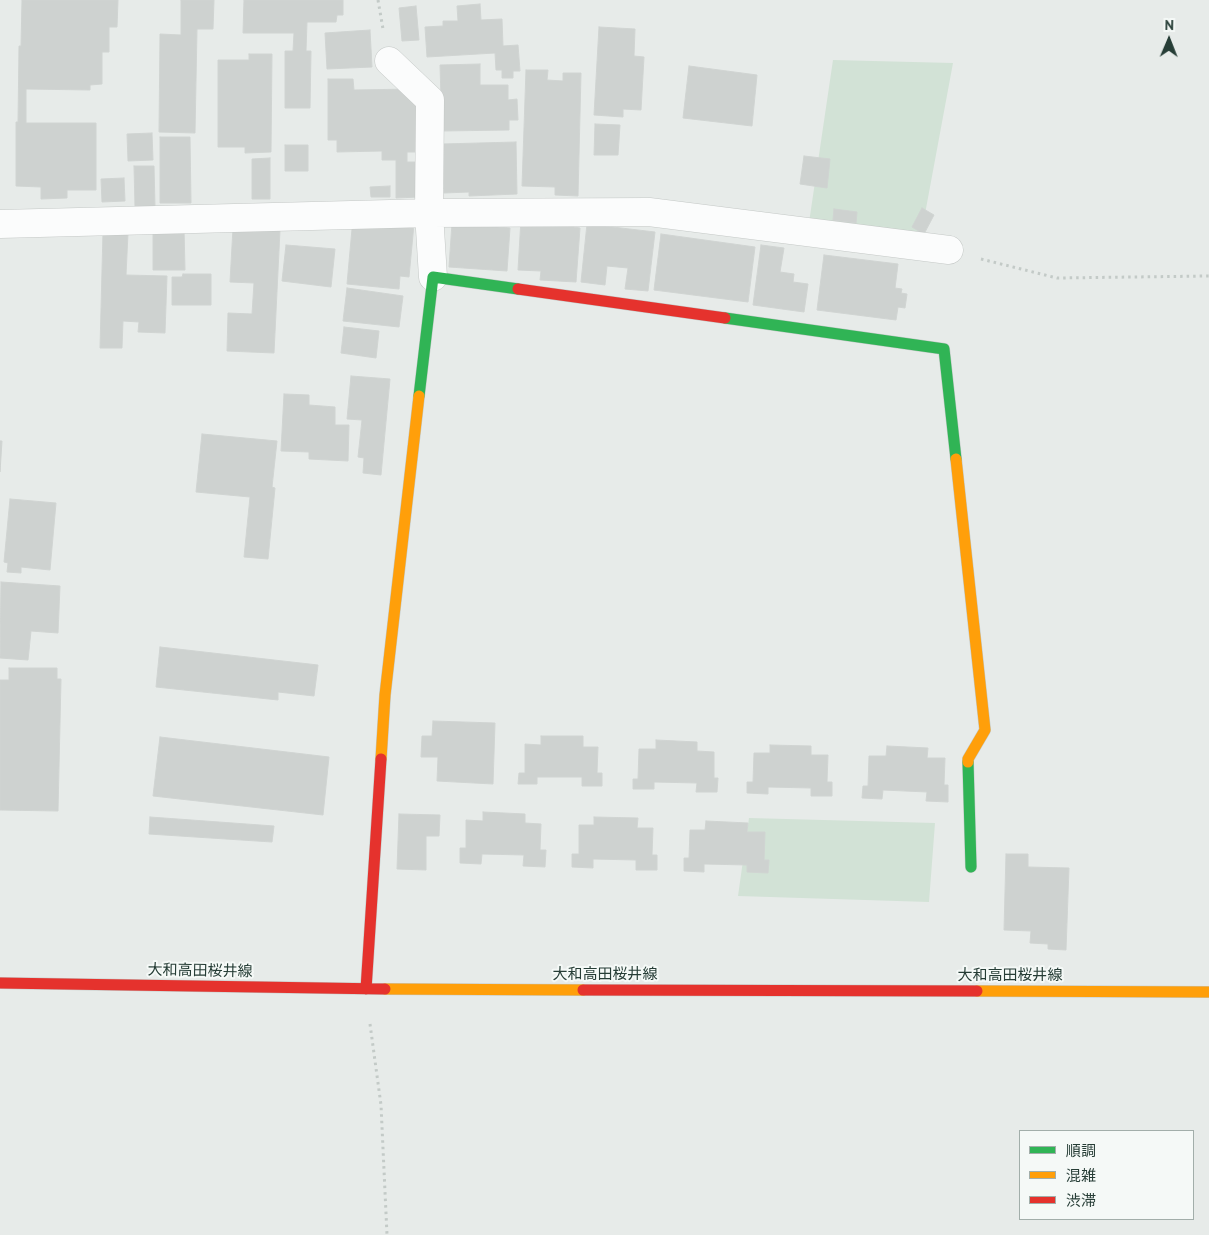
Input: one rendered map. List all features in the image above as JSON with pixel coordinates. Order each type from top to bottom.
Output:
[{"type":"street","points":[[366,989],[385,695],[433,276],[429,213],[430,100],[389,61]]},
{"type":"street","points":[[0,224],[429,213],[649,212],[949,250]]},
{"type":"street","points":[[433,276],[944,349],[985,730],[968,759],[971,867]]},
{"type":"street","name":"大和高田桜井線","points":[[0,983],[366,989],[1209,992]]},
{"type":"path","points":[[949,250],[1057,278],[1209,276]]},
{"type":"path","points":[[366,989],[381,1105],[388,1235]]},
{"type":"green space","points":[[833,60],[953,63],[917,257],[806,243]]},
{"type":"green space","points":[[749,818],[935,823],[929,902],[738,896]]},
{"type":"building","points":[[22,0],[118,0],[117,27],[109,27],[109,52],[102,52],[102,84],[90,85],[90,90],[26,89],[26,123],[96,123],[96,190],[67,190],[67,198],[41,199],[41,187],[16,186],[16,122],[18,122]]},
{"type":"building","points":[[181,0],[214,0],[213,29],[197,29],[195,133],[159,132],[160,34],[181,35]]},
{"type":"building","points":[[244,0],[343,0],[343,15],[337,15],[336,22],[307,22],[306,51],[311,51],[310,108],[285,108],[285,51],[293,51],[294,33],[243,33]]},
{"type":"building","points":[[480,4],[481,20],[502,19],[503,46],[518,45],[520,71],[513,71],[513,78],[502,78],[502,70],[496,70],[495,53],[427,57],[425,27],[443,26],[443,21],[458,21],[457,6]]},
{"type":"building","points":[[416,6],[419,40],[402,41],[399,8]]},
{"type":"building","points":[[599,27],[635,29],[634,56],[644,57],[641,110],[623,109],[623,117],[594,115]]},
{"type":"building","points":[[370,30],[372,67],[327,69],[325,33]]},
{"type":"building","points":[[249,54],[272,54],[271,152],[245,153],[245,147],[218,147],[218,60],[249,60]]},
{"type":"building","points":[[480,64],[480,85],[508,85],[508,100],[517,99],[518,120],[509,120],[509,130],[442,131],[440,65]]},
{"type":"building","points":[[689,66],[757,75],[752,126],[683,118]]},
{"type":"building","points":[[526,70],[548,70],[547,80],[563,81],[563,73],[581,73],[578,196],[555,195],[555,187],[522,186]]},
{"type":"building","points":[[328,79],[353,79],[354,90],[412,89],[419,98],[420,152],[407,152],[407,162],[418,162],[419,197],[396,198],[396,160],[382,160],[382,151],[337,152],[337,140],[328,140]]},
{"type":"building","points":[[595,124],[620,125],[618,155],[594,155]]},
{"type":"building","points":[[152,133],[153,160],[128,161],[127,134]]},
{"type":"building","points":[[160,137],[190,137],[191,203],[160,203]]},
{"type":"building","points":[[516,142],[517,194],[469,196],[469,192],[444,193],[442,144]]},
{"type":"building","points":[[285,145],[308,145],[308,171],[285,171]]},
{"type":"building","points":[[804,156],[830,159],[827,188],[800,184]]},
{"type":"building","points":[[270,158],[270,199],[252,199],[252,159]]},
{"type":"building","points":[[134,166],[154,166],[155,207],[135,207]]},
{"type":"building","points":[[124,178],[125,201],[102,202],[101,179]]},
{"type":"building","points":[[390,186],[390,197],[371,197],[370,187]]},
{"type":"building","points":[[922,208],[934,215],[924,234],[912,227]]},
{"type":"building","points":[[834,209],[857,212],[856,223],[833,220]]},
{"type":"building","points":[[353,218],[414,224],[409,277],[400,276],[399,289],[347,284]]},
{"type":"building","points":[[521,219],[574,223],[574,227],[580,228],[576,282],[540,280],[541,271],[518,270]]},
{"type":"building","points":[[452,223],[510,228],[507,271],[449,267]]},
{"type":"building","points":[[587,224],[655,232],[648,291],[625,289],[628,268],[607,266],[605,285],[581,282]]},
{"type":"building","points":[[153,228],[184,228],[185,270],[153,270]]},
{"type":"building","points":[[233,228],[280,230],[274,353],[227,351],[228,313],[252,314],[254,283],[230,282]]},
{"type":"building","points":[[103,232],[128,233],[126,275],[167,276],[165,333],[138,332],[139,322],[123,321],[122,348],[100,348]]},
{"type":"building","points":[[661,234],[755,247],[748,302],[654,290]]},
{"type":"building","points":[[286,245],[335,249],[331,287],[282,281]]},
{"type":"building","points":[[761,245],[784,248],[780,272],[794,274],[793,282],[808,284],[804,312],[753,305]]},
{"type":"building","points":[[824,255],[898,264],[895,288],[902,289],[901,293],[907,294],[905,308],[898,307],[896,320],[817,310]]},
{"type":"building","points":[[183,274],[211,274],[211,305],[172,305],[172,277],[182,277]]},
{"type":"building","points":[[347,288],[403,296],[399,327],[343,321]]},
{"type":"building","points":[[344,327],[379,331],[376,358],[341,353]]},
{"type":"building","points":[[351,376],[390,379],[381,475],[363,473],[364,458],[358,457],[362,420],[347,419]]},
{"type":"building","points":[[284,394],[309,395],[309,405],[335,407],[335,425],[349,425],[348,461],[309,459],[309,452],[281,451]]},
{"type":"building","points":[[202,434],[277,441],[272,487],[275,488],[268,559],[244,557],[250,497],[196,492]]},
{"type":"building","points":[[0,441],[2,441],[0,472]]},
{"type":"building","points":[[10,499],[56,503],[50,570],[21,567],[21,573],[7,572],[8,563],[4,562]]},
{"type":"building","points":[[1,582],[60,586],[58,633],[31,631],[28,660],[0,658]]},
{"type":"building","points":[[160,647],[318,665],[314,696],[278,692],[278,700],[156,687]]},
{"type":"building","points":[[9,668],[57,668],[57,679],[61,679],[58,811],[0,810],[0,680],[9,680]]},
{"type":"building","points":[[433,721],[495,723],[493,784],[437,781],[438,757],[421,757],[422,736],[432,736]]},
{"type":"building","points":[[541,736],[583,736],[583,747],[598,747],[597,773],[602,773],[602,786],[582,786],[582,777],[537,777],[537,784],[518,784],[519,773],[525,773],[525,744],[541,745]]},
{"type":"building","points":[[160,737],[329,757],[323,815],[153,796]]},
{"type":"building","points":[[656,740],[697,742],[697,751],[714,752],[714,778],[718,778],[717,792],[696,792],[697,783],[654,782],[654,789],[633,789],[633,779],[638,779],[639,749],[656,749]]},
{"type":"building","points":[[770,745],[811,746],[811,755],[828,755],[827,782],[832,782],[832,796],[811,796],[811,788],[768,787],[768,794],[747,793],[747,782],[753,782],[754,753],[770,753]]},
{"type":"building","points":[[887,746],[928,748],[927,758],[945,758],[944,785],[948,785],[948,802],[926,801],[927,792],[883,790],[882,799],[862,798],[863,786],[868,786],[869,756],[886,756]]},
{"type":"building","points":[[483,812],[525,814],[525,823],[541,824],[540,850],[546,850],[545,867],[523,866],[524,855],[482,854],[481,864],[460,863],[460,848],[466,848],[466,820],[483,821]]},
{"type":"building","points":[[399,814],[440,815],[439,836],[426,836],[426,870],[397,869]]},
{"type":"building","points":[[150,817],[274,826],[272,842],[149,834]]},
{"type":"building","points":[[594,817],[638,818],[637,828],[653,828],[652,855],[657,855],[657,870],[636,870],[636,860],[593,859],[593,868],[572,867],[572,854],[579,854],[579,825],[594,825]]},
{"type":"building","points":[[706,821],[748,823],[747,832],[765,832],[764,860],[769,860],[768,873],[747,872],[747,865],[704,864],[704,872],[684,871],[684,858],[689,858],[690,830],[705,830]]},
{"type":"building","points":[[1006,854],[1028,854],[1028,867],[1069,868],[1066,950],[1048,949],[1048,944],[1030,943],[1031,931],[1004,930]]},
{"type":"traffic: fast","points":[[419,396],[433,277],[518,289]]},
{"type":"traffic: fast","points":[[725,318],[944,349],[956,459]]},
{"type":"traffic: fast","points":[[968,762],[971,867]]},
{"type":"traffic: slow","points":[[381,759],[385,695],[419,396]]},
{"type":"traffic: slow","points":[[956,459],[985,730],[968,762]]},
{"type":"traffic: slow","points":[[385,989],[583,990]]},
{"type":"traffic: slow","points":[[977,991],[1209,992]]},
{"type":"traffic: jam","points":[[518,289],[725,318]]},
{"type":"traffic: jam","points":[[366,989],[381,759]]},
{"type":"traffic: jam","points":[[0,983],[385,989]]},
{"type":"traffic: jam","points":[[583,990],[977,991]]}]
